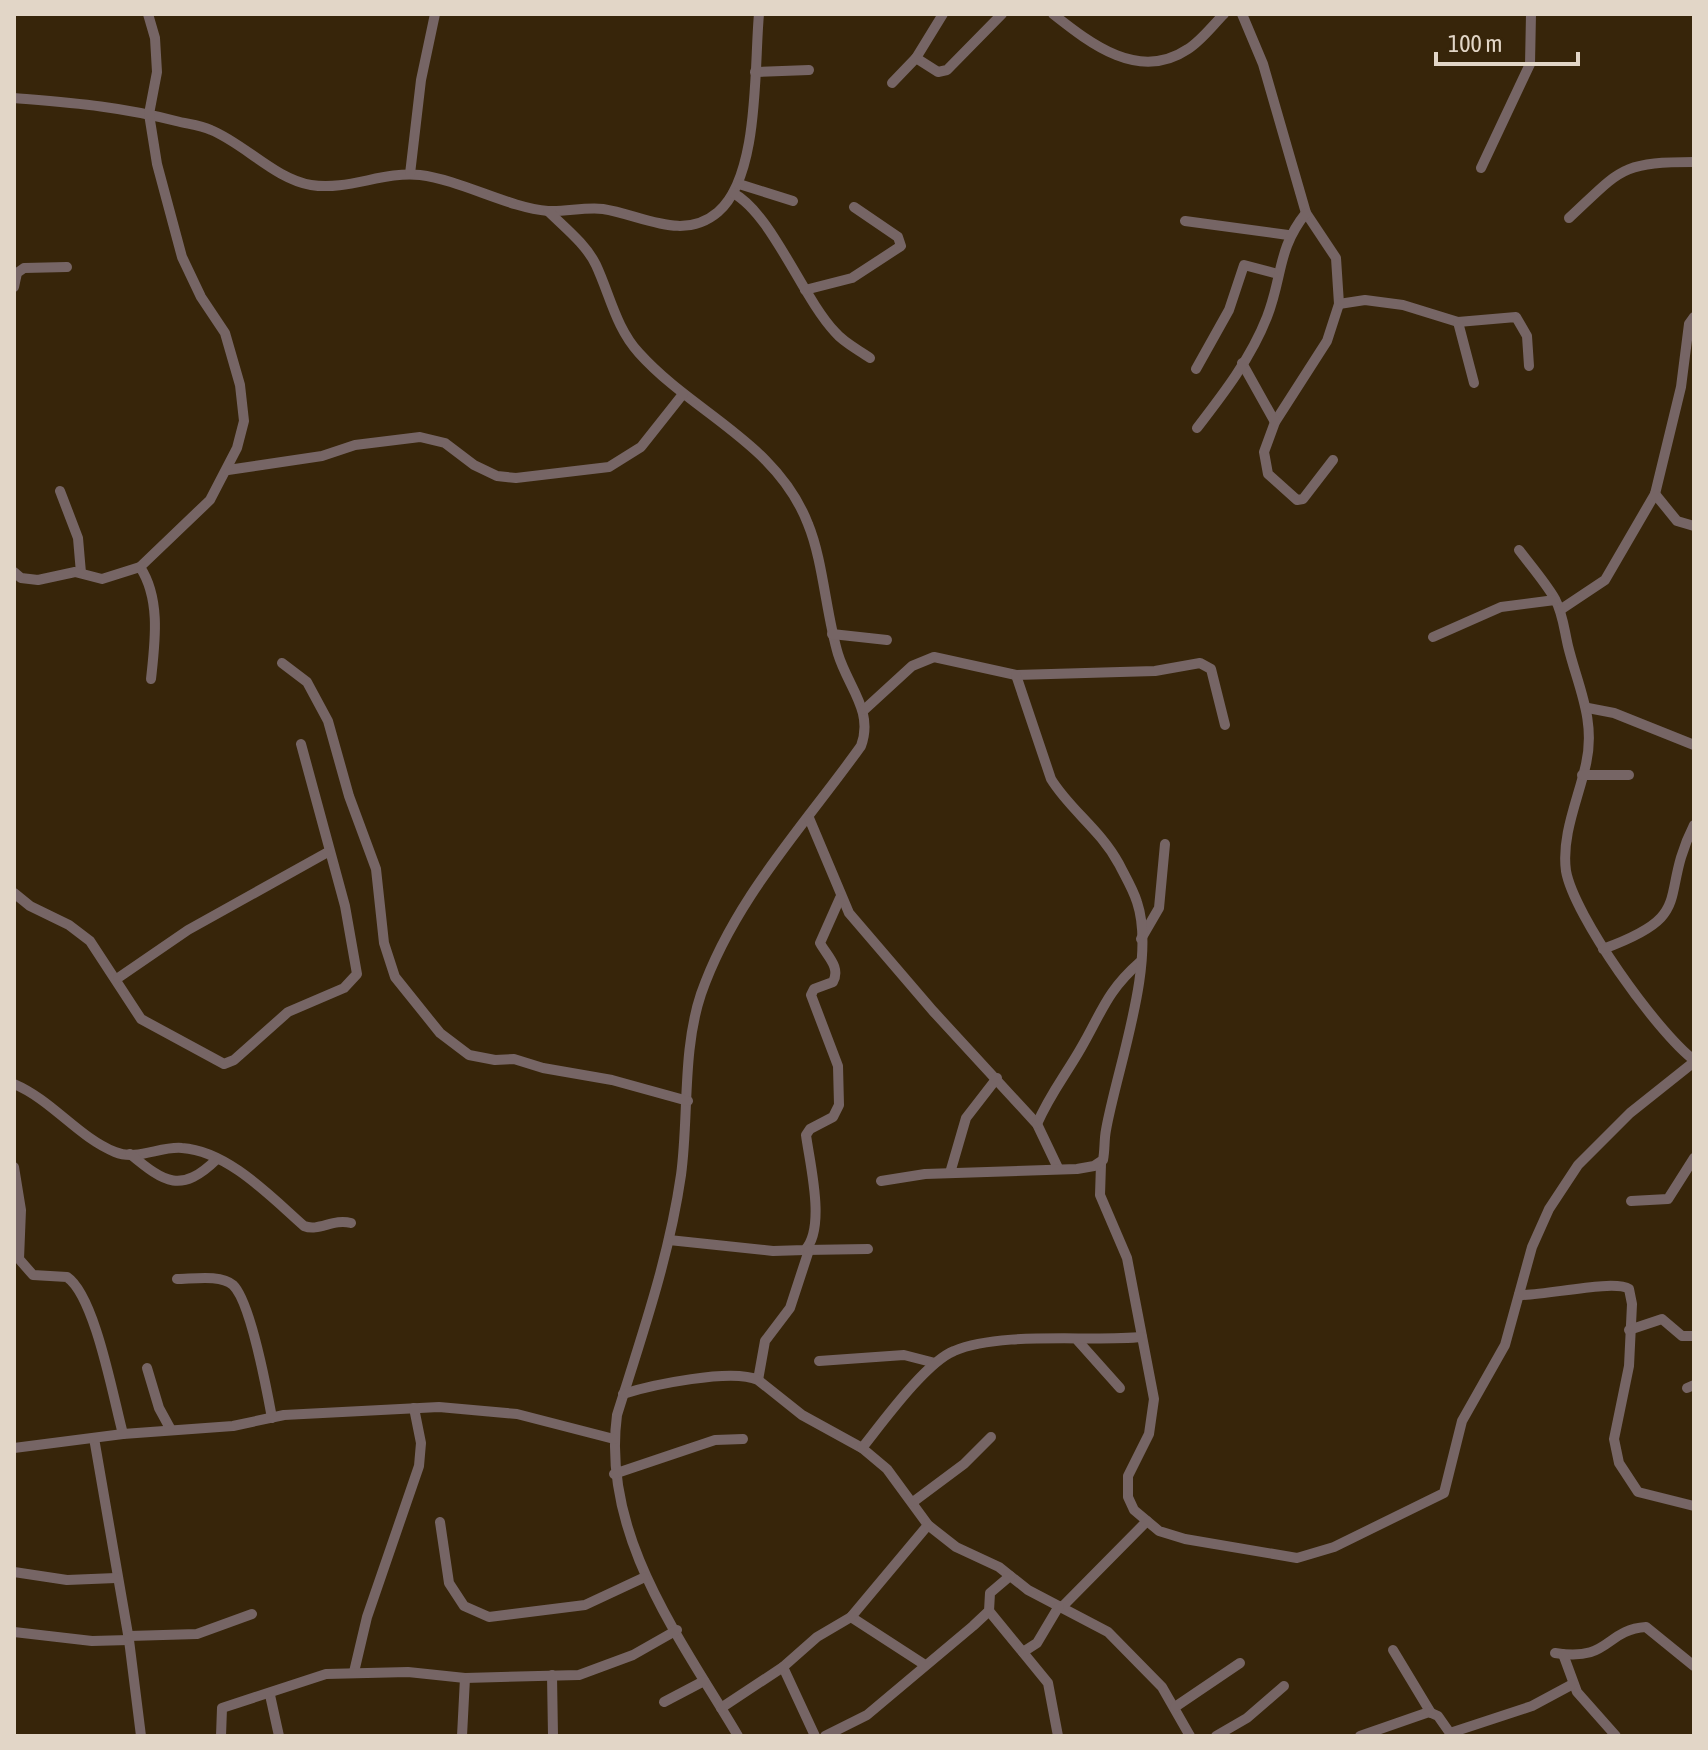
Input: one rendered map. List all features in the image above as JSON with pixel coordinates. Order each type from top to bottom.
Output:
[{"type":"street","points":[[14,572],[21,578],[38,580],[81,573],[93,580],[140,567],[199,513],[228,470],[244,421],[240,385],[219,319],[201,297],[182,257],[157,164],[149,114],[157,72],[155,38],[148,14]]},
{"type":"street","points":[[410,174],[421,80],[435,14]]},
{"type":"street","points":[[14,98],[78,101],[207,128],[248,149],[276,170],[310,185],[342,185],[410,174],[548,211],[601,209],[682,227],[700,223],[719,211],[736,188],[755,72],[759,14]]},
{"type":"street","points":[[892,83],[916,58],[943,14]]},
{"type":"street","points":[[916,58],[938,72],[947,70],[1002,14]]},
{"type":"street","points":[[1053,14],[1091,44],[1139,63],[1176,55],[1190,48],[1224,14]]},
{"type":"street","points":[[1242,14],[1263,64],[1306,213],[1336,258],[1339,304],[1327,341],[1275,422],[1264,452],[1264,466],[1275,482],[1297,500],[1303,499],[1333,460]]},
{"type":"street","points":[[1481,168],[1530,64],[1531,14]]},
{"type":"street","points":[[755,72],[809,70]]},
{"type":"street","points":[[1569,218],[1622,169],[1642,164],[1694,162]]},
{"type":"street","points":[[736,188],[793,201]]},
{"type":"street","points":[[736,188],[836,334],[870,358]]},
{"type":"street","points":[[805,290],[852,278],[901,246],[898,237],[854,207]]},
{"type":"street","points":[[548,211],[595,263],[612,308],[637,351],[683,394],[760,452],[788,484],[808,523],[832,634],[864,710],[865,735],[861,746],[737,913],[701,996],[694,1023],[681,1171],[669,1240],[646,1327],[623,1394],[614,1439],[614,1474],[626,1527],[645,1577],[738,1736]]},
{"type":"street","points":[[1197,428],[1236,379],[1266,320],[1288,235],[1306,213]]},
{"type":"street","points":[[1185,221],[1288,235]]},
{"type":"street","points":[[1196,369],[1229,310],[1244,265],[1278,274]]},
{"type":"street","points":[[14,287],[17,273],[24,268],[67,267]]},
{"type":"street","points":[[1339,304],[1365,300],[1403,305],[1458,322],[1516,317],[1527,336],[1529,366]]},
{"type":"street","points":[[1433,637],[1501,607],[1557,605],[1605,580],[1655,494],[1671,438],[1689,324],[1694,317]]},
{"type":"street","points":[[1458,322],[1474,383]]},
{"type":"street","points":[[1242,363],[1275,422]]},
{"type":"street","points":[[228,470],[322,456],[355,445],[420,437],[445,443],[474,465],[497,476],[516,478],[609,467],[641,447],[683,394]]},
{"type":"street","points":[[60,491],[78,538],[81,573]]},
{"type":"street","points":[[1655,494],[1677,521],[1694,526]]},
{"type":"street","points":[[1016,675],[1051,779],[1059,792],[1099,830],[1137,901],[1140,962],[1101,1164],[1100,1195],[1127,1258],[1154,1416],[1128,1476],[1128,1497],[1134,1510],[1159,1531],[1218,1548],[1297,1558],[1334,1547],[1376,1523],[1435,1499],[1448,1485],[1462,1421],[1505,1345],[1532,1247],[1549,1209],[1578,1165],[1630,1113],[1694,1061],[1673,1040],[1603,949],[1578,907],[1566,870],[1567,838],[1590,727],[1588,708],[1557,605],[1519,550]]},
{"type":"street","points":[[140,567],[148,578],[156,631],[151,679]]},
{"type":"street","points":[[832,634],[887,640]]},
{"type":"street","points":[[864,710],[912,666],[934,657],[1016,675],[1155,671],[1207,665],[1211,669],[1225,725]]},
{"type":"street","points":[[282,663],[307,682],[328,721],[349,796],[376,869],[384,943],[395,977],[440,1033],[469,1055],[495,1060],[514,1059],[543,1068],[612,1080],[688,1101]]},
{"type":"street","points":[[1588,708],[1628,717],[1694,745]]},
{"type":"street","points":[[14,893],[30,906],[82,933],[118,978],[129,1004],[156,1029],[224,1064],[234,1060],[288,1012],[344,988],[357,974],[345,906],[301,744]]},
{"type":"street","points":[[1582,775],[1629,775]]},
{"type":"street","points":[[809,818],[840,898],[865,935],[1037,1124],[1058,1168]]},
{"type":"street","points":[[1603,949],[1639,935],[1662,920],[1671,903],[1684,849],[1694,825]]},
{"type":"street","points":[[1140,941],[1159,908],[1165,844]]},
{"type":"street","points":[[118,978],[188,930],[328,852]]},
{"type":"street","points":[[758,1380],[765,1341],[790,1308],[817,1224],[806,1135],[810,1129],[833,1117],[839,1105],[838,1066],[811,995],[814,989],[833,982],[836,976],[835,966],[820,943],[840,898]]},
{"type":"street","points":[[1037,1124],[1053,1087],[1080,1050],[1109,993],[1140,962]]},
{"type":"street","points":[[950,1173],[966,1118],[997,1078]]},
{"type":"street","points":[[14,1084],[39,1096],[115,1152],[130,1154],[184,1148],[236,1168],[304,1226],[315,1228],[339,1220],[351,1223]]},
{"type":"street","points":[[130,1154],[157,1177],[172,1181],[194,1178],[217,1159]]},
{"type":"street","points":[[1631,1201],[1668,1199],[1694,1158]]},
{"type":"street","points":[[881,1181],[950,1173],[1077,1169],[1101,1164]]},
{"type":"street","points":[[14,1167],[21,1210],[19,1259],[33,1275],[67,1277],[84,1294],[93,1317],[123,1434]]},
{"type":"street","points":[[669,1240],[773,1251],[868,1249]]},
{"type":"street","points":[[177,1279],[223,1279],[233,1285],[241,1298],[258,1352],[272,1418]]},
{"type":"street","points":[[1519,1295],[1623,1285],[1631,1295],[1629,1366],[1614,1439],[1619,1463],[1638,1492],[1694,1506]]},
{"type":"street","points":[[1629,1330],[1662,1319],[1682,1336],[1694,1336]]},
{"type":"street","points":[[862,1448],[935,1363],[952,1351],[1028,1338],[1078,1341],[1142,1337]]},
{"type":"street","points":[[1078,1341],[1120,1388]]},
{"type":"street","points":[[819,1361],[904,1355],[935,1363]]},
{"type":"street","points":[[147,1368],[162,1417],[171,1430]]},
{"type":"street","points":[[623,1394],[659,1384],[749,1376],[758,1380],[802,1415],[862,1448],[887,1469],[928,1525],[965,1553],[999,1567],[1060,1607],[1108,1632],[1162,1687],[1190,1736]]},
{"type":"street","points":[[14,1448],[123,1434],[233,1426],[272,1418],[465,1407],[517,1414],[614,1439]]},
{"type":"street","points":[[354,1672],[367,1617],[419,1466],[421,1443],[414,1408]]},
{"type":"street","points":[[913,1502],[964,1464],[991,1437]]},
{"type":"street","points":[[94,1438],[116,1578],[129,1638],[141,1736]]},
{"type":"street","points":[[614,1474],[715,1440],[743,1439]]},
{"type":"street","points":[[1023,1652],[1037,1643],[1060,1607],[1147,1521]]},
{"type":"street","points":[[440,1522],[449,1583],[464,1606],[489,1617],[585,1605],[645,1577]]},
{"type":"street","points":[[721,1708],[783,1667],[817,1637],[851,1617],[928,1525]]},
{"type":"street","points":[[14,1572],[67,1580],[116,1578]]},
{"type":"street","points":[[1010,1576],[990,1593],[989,1611],[1048,1683],[1058,1736]]},
{"type":"street","points":[[825,1736],[867,1715],[989,1611]]},
{"type":"street","points":[[14,1632],[92,1641],[197,1634],[252,1614]]},
{"type":"street","points":[[851,1617],[925,1665]]},
{"type":"street","points":[[1616,1736],[1573,1684],[1559,1654],[1592,1654],[1621,1635],[1646,1627],[1694,1666]]},
{"type":"street","points":[[221,1736],[222,1708],[270,1695],[296,1682],[354,1672],[408,1672],[465,1678],[597,1670],[677,1630]]},
{"type":"street","points":[[1393,1650],[1431,1713]]},
{"type":"street","points":[[1175,1707],[1240,1663]]},
{"type":"street","points":[[783,1667],[815,1736]]},
{"type":"street","points":[[552,1675],[553,1736]]},
{"type":"street","points":[[462,1736],[465,1678]]},
{"type":"street","points":[[664,1702],[704,1681]]},
{"type":"street","points":[[1360,1736],[1420,1713],[1438,1716],[1451,1734],[1532,1706],[1573,1684]]},
{"type":"street","points":[[1216,1736],[1247,1718],[1284,1686]]},
{"type":"street","points":[[270,1695],[279,1736]]}]
